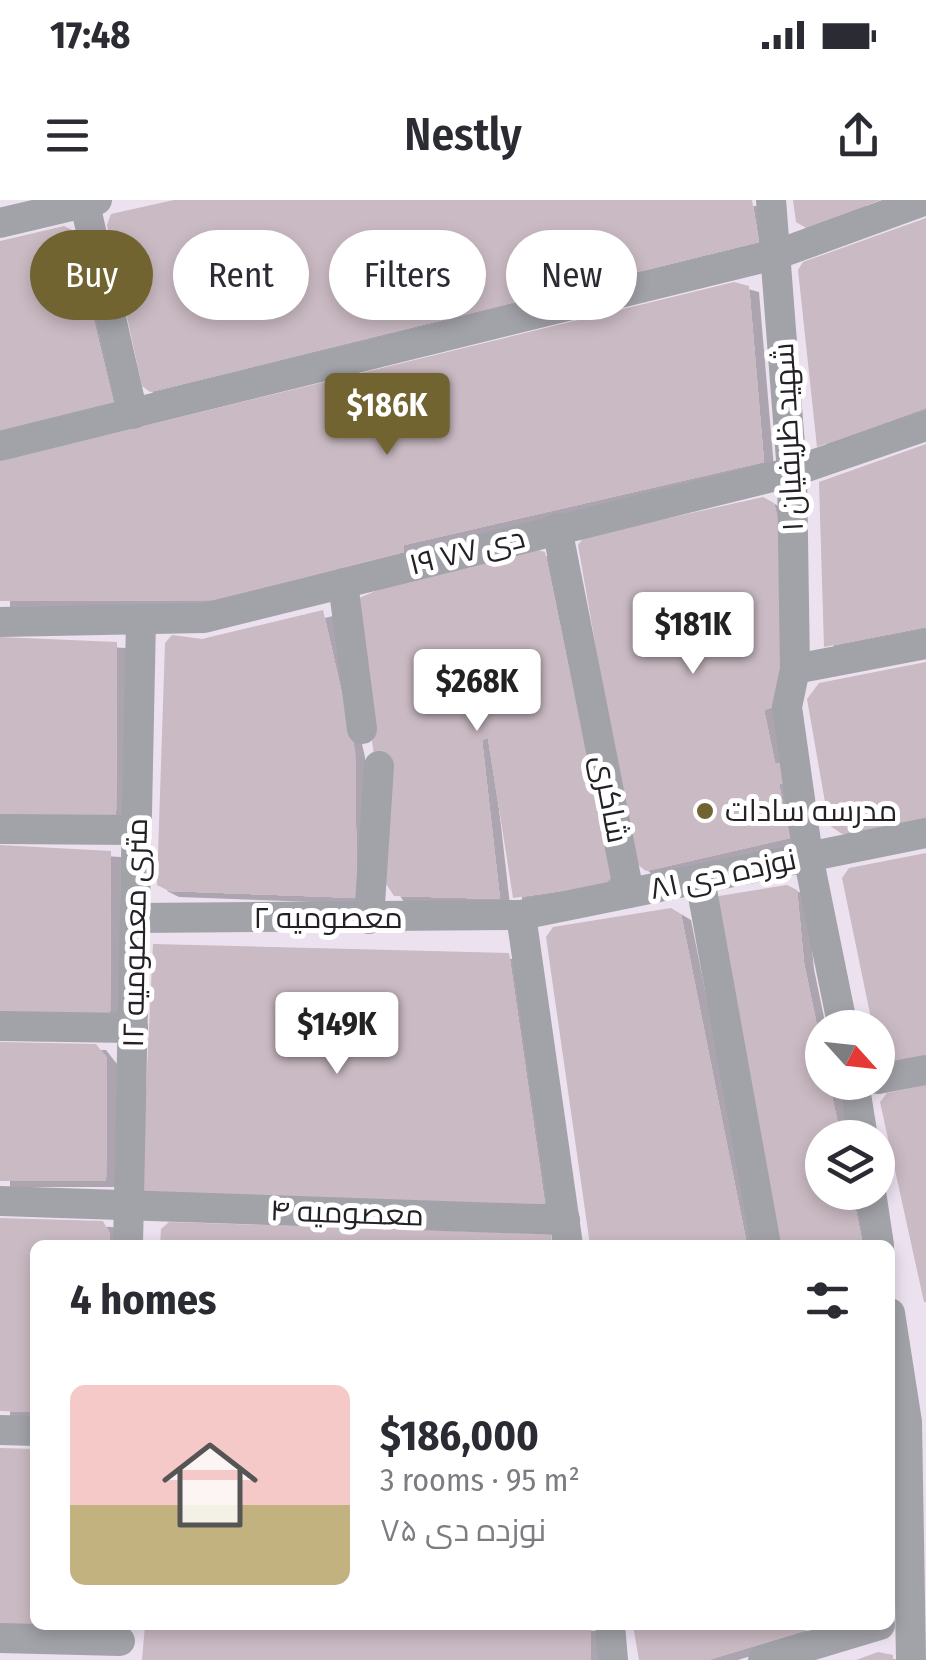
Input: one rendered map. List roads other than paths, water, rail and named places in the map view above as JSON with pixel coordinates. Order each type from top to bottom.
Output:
[{"type":"street","name":"شهید ظریفیان ۱","points":[[772,200],[792,472],[796,669],[786,707],[808,856],[839,1010]]},
{"type":"street","points":[[0,446],[778,254],[926,200]]},
{"type":"street","points":[[0,223],[89,201],[133,414]]},
{"type":"street","name":"۱۹ دی ۷۷","points":[[0,622],[204,618],[792,472],[926,426]]},
{"type":"street","name":"شاکری","points":[[557,528],[629,894]]},
{"type":"street","points":[[343,583],[362,729]]},
{"type":"street","name":"۱۲ متری معصومیه","points":[[128,1240],[141,620]]},
{"type":"street","points":[[796,669],[926,644]]},
{"type":"street","points":[[369,919],[379,766]]},
{"type":"street","points":[[0,828],[137,830]]},
{"type":"street","name":"نوزده دی ۸۱","points":[[521,916],[926,833]]},
{"type":"street","points":[[700,879],[765,1240]]},
{"type":"street","points":[[521,916],[566,1233]]},
{"type":"street","name":"معصومیه ۲","points":[[135,918],[521,916]]},
{"type":"street","points":[[0,1026],[133,1028]]},
{"type":"street","points":[[895,1076],[926,1070]]},
{"type":"street","name":"معصومیه ۴","points":[[0,1202],[129,1205],[566,1233]]},
{"type":"street","points":[[874,1210],[878,1240]]},
{"type":"street","points":[[895,1344],[908,1422],[911,1660]]},
{"type":"street","points":[[0,1430],[30,1431]]},
{"type":"street","points":[[610,1630],[613,1660]]},
{"type":"street","points":[[763,1660],[863,1630]]},
{"type":"street","points":[[0,1638],[120,1642]]},
{"type":"place","name":"مدرسه سادات","points":[[705,811]]}]
